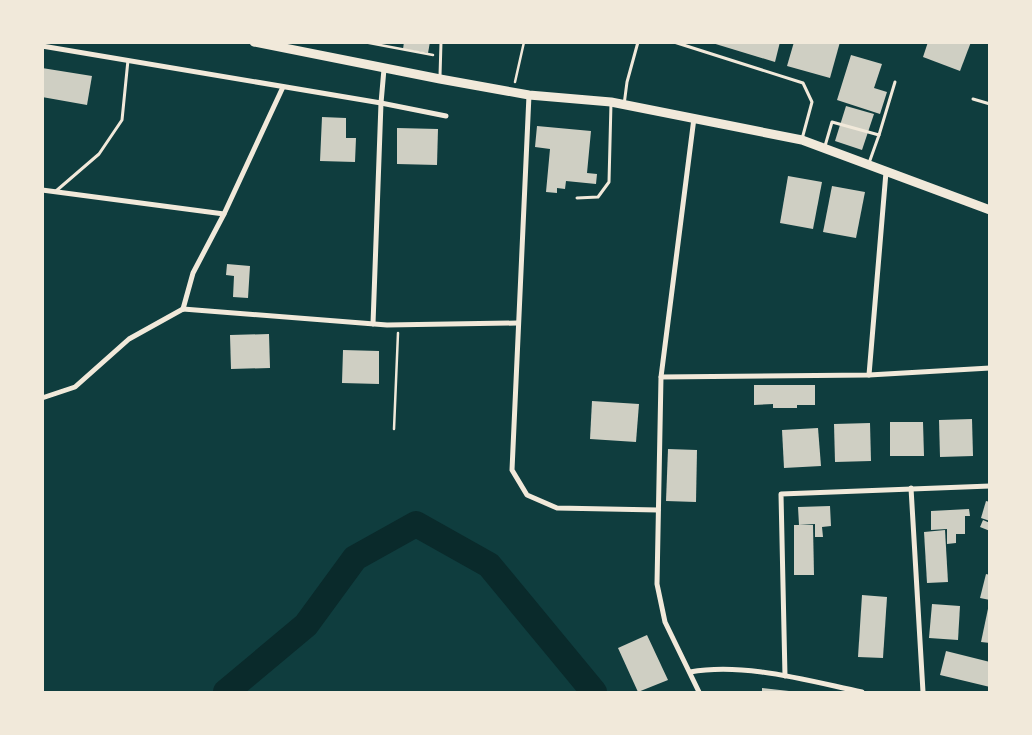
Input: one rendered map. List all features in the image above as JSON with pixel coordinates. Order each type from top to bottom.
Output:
[{"type":"main road","points":[[254,42],[384,70],[529,95],[611,102],[802,140],[990,210]]},
{"type":"street","points":[[42,46],[128,59],[446,116]]},
{"type":"street","points":[[373,324],[381,103],[384,70]]},
{"type":"street","points":[[183,309],[193,273],[224,214],[283,87]]},
{"type":"street","points":[[529,95],[517,323],[512,470],[527,495],[557,508],[658,510]]},
{"type":"street","points":[[694,118],[661,377],[657,584],[664,622],[699,692]]},
{"type":"street","points":[[869,375],[886,172]]},
{"type":"street","points":[[42,190],[224,214]]},
{"type":"street","points":[[42,398],[75,387],[130,339],[183,309],[373,324],[517,323]]},
{"type":"street","points":[[661,377],[869,375],[990,368]]},
{"type":"street","points":[[784,676],[781,494],[990,486]]},
{"type":"street","points":[[911,488],[923,692]]},
{"type":"street","points":[[690,672],[709,668],[784,676],[862,692]]},
{"type":"lane","points":[[440,80],[439,56],[441,42]]},
{"type":"lane","points":[[624,105],[627,82],[638,42]]},
{"type":"lane","points":[[674,42],[803,83],[812,102],[802,140]]},
{"type":"lane","points":[[56,192],[99,154],[122,120],[128,59]]},
{"type":"lane","points":[[869,164],[895,82]]},
{"type":"lane","points":[[973,99],[990,104]]},
{"type":"lane","points":[[577,198],[598,197],[609,182],[611,102]]},
{"type":"lane","points":[[824,147],[832,122],[879,135]]},
{"type":"path","points":[[364,42],[439,56]]},
{"type":"path","points":[[513,92],[524,42]]},
{"type":"path","points":[[394,429],[399,325]]},
{"type":"building","points":[[404,42],[430,42],[428,53],[403,49]]},
{"type":"building","points":[[709,42],[780,42],[775,62]]},
{"type":"building","points":[[794,42],[840,42],[830,78],[787,66]]},
{"type":"building","points":[[928,42],[971,42],[960,71],[923,57]]},
{"type":"building","points":[[851,55],[882,64],[874,88],[887,92],[880,114],[837,100]]},
{"type":"building","points":[[42,68],[92,76],[87,105],[42,97]]},
{"type":"building","points":[[846,106],[874,114],[862,150],[835,141]]},
{"type":"building","points":[[322,117],[346,118],[346,138],[356,138],[355,162],[320,161]]},
{"type":"building","points":[[537,126],[591,131],[587,173],[597,174],[596,184],[566,181],[565,189],[557,188],[557,193],[546,192],[550,149],[535,147]]},
{"type":"building","points":[[397,128],[438,129],[437,165],[397,164]]},
{"type":"building","points":[[788,176],[822,182],[813,229],[780,223]]},
{"type":"building","points":[[832,186],[865,192],[856,238],[823,232]]},
{"type":"building","points":[[227,264],[250,266],[248,298],[233,297],[234,276],[226,275]]},
{"type":"building","points":[[269,334],[270,368],[231,369],[230,335]]},
{"type":"building","points":[[343,350],[379,351],[379,384],[342,383]]},
{"type":"building","points":[[754,385],[815,385],[815,405],[797,405],[797,408],[773,408],[773,404],[754,405]]},
{"type":"building","points":[[592,401],[639,404],[636,442],[590,439]]},
{"type":"building","points":[[972,419],[973,456],[940,457],[939,420]]},
{"type":"building","points":[[890,422],[923,422],[924,456],[890,456]]},
{"type":"building","points":[[870,423],[871,461],[835,462],[834,424]]},
{"type":"building","points":[[818,428],[821,466],[784,468],[782,430]]},
{"type":"building","points":[[668,449],[697,450],[696,502],[666,501]]},
{"type":"building","points":[[986,501],[990,502],[990,521],[981,518]]},
{"type":"building","points":[[830,506],[831,526],[822,527],[823,537],[815,537],[815,524],[799,525],[798,507]]},
{"type":"building","points":[[969,509],[970,516],[965,516],[965,534],[956,534],[956,543],[947,544],[947,529],[931,530],[931,511]]},
{"type":"building","points":[[983,520],[990,523],[990,531],[980,527]]},
{"type":"building","points":[[794,525],[813,525],[814,575],[794,575]]},
{"type":"building","points":[[945,530],[948,582],[927,583],[924,532]]},
{"type":"building","points":[[986,574],[990,575],[990,600],[980,598]]},
{"type":"building","points":[[862,595],[887,597],[883,658],[858,657]]},
{"type":"building","points":[[932,604],[960,606],[958,640],[929,638]]},
{"type":"building","points":[[990,604],[990,643],[981,642]]},
{"type":"building","points":[[647,635],[668,680],[638,692],[618,648]]},
{"type":"building","points":[[946,651],[990,662],[990,687],[940,675]]},
{"type":"building","points":[[762,688],[789,691],[789,692],[762,692]]},
{"type":"waterway","points":[[226,692],[306,625],[355,558],[416,524],[489,565],[594,692]]}]
